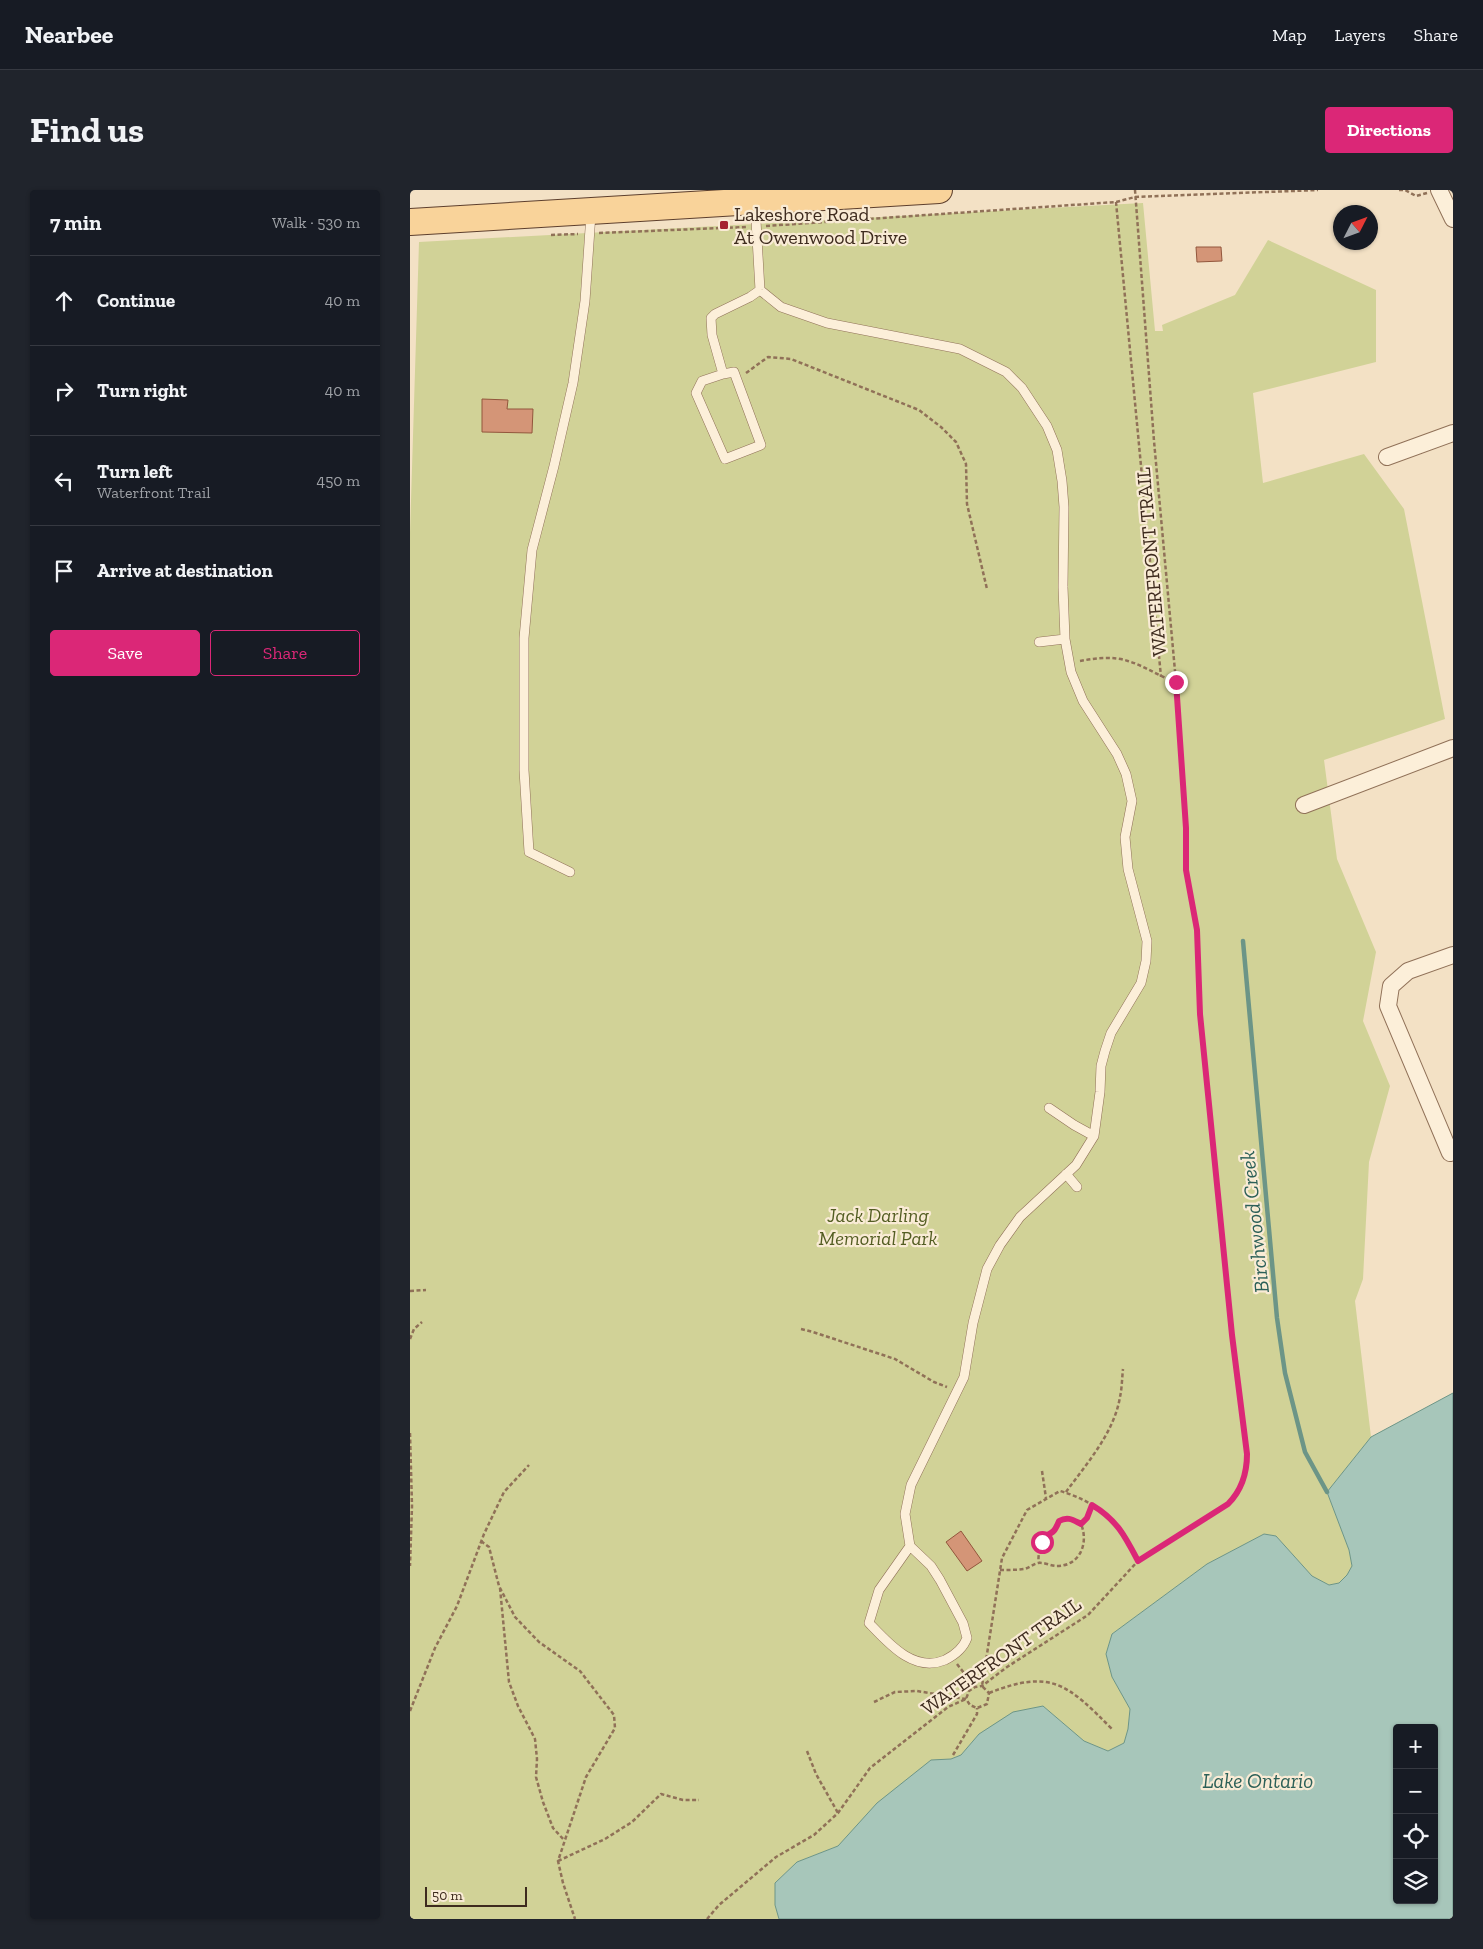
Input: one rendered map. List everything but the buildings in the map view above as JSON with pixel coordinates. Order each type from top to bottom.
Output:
[{"type":"main road","points":[[410,222],[596,222],[755,200],[939,190]]},
{"type":"street","points":[[1439,190],[1453,219]]},
{"type":"street","points":[[1387,457],[1453,433]]},
{"type":"street","points":[[1304,804],[1453,748]]},
{"type":"street","points":[[1450,1153],[1388,1006],[1391,986],[1408,970],[1453,954]]},
{"type":"lane","points":[[755,200],[760,290],[781,307],[827,323],[960,349],[1006,372],[1022,388],[1047,426],[1057,450],[1064,507],[1063,587],[1065,638],[1069,663],[1083,701],[1117,754],[1126,774],[1132,800],[1125,837],[1128,870],[1147,941],[1146,961],[1141,983],[1112,1033],[1105,1051],[1094,1136],[1083,1156],[1020,1217],[1000,1245],[987,1269],[973,1323],[964,1377],[911,1485],[905,1514],[910,1546],[931,1566],[964,1623],[967,1638],[960,1650],[952,1657],[939,1662],[920,1664],[901,1653],[869,1623],[879,1590],[910,1546]]},
{"type":"lane","points":[[570,872],[529,852],[524,770],[524,638],[532,550],[573,383],[596,222]]},
{"type":"lane","points":[[723,374],[712,335],[711,318],[760,290]]},
{"type":"lane","points":[[734,372],[761,445],[725,459],[696,393],[702,381],[723,374],[734,372]]},
{"type":"lane","points":[[1039,642],[1065,638]]},
{"type":"lane","points":[[1049,1108],[1074,1126],[1094,1136]]},
{"type":"lane","points":[[1066,1174],[1077,1187]]},
{"type":"path","name":"WATERFRONT TRAIL","points":[[707,1919],[719,1905],[776,1857],[814,1835],[838,1813],[870,1768],[948,1707],[966,1699],[969,1691],[974,1687],[982,1686],[1007,1667],[1088,1615],[1138,1561],[1228,1504],[1237,1495],[1247,1467],[1200,1014],[1197,930],[1186,870],[1185,821],[1176,682],[1154,441],[1135,190]]},
{"type":"path","points":[[780,225],[1116,202],[1135,197],[1318,190]]},
{"type":"path","points":[[1399,190],[1405,190],[1416,196]]},
{"type":"path","points":[[1116,202],[1161,677]]},
{"type":"path","points":[[596,222],[735,228]]},
{"type":"path","points":[[738,380],[768,357],[791,359],[919,410],[941,427],[956,442],[966,464],[967,504],[987,589]]},
{"type":"path","points":[[1069,663],[1108,658],[1127,660],[1161,677],[1176,682]]},
{"type":"path","points":[[410,1291],[426,1290]]},
{"type":"path","points":[[410,1339],[414,1329],[422,1322]]},
{"type":"path","points":[[801,1329],[895,1359],[934,1382],[958,1392]]},
{"type":"path","points":[[1066,1493],[1097,1450],[1109,1429],[1120,1398],[1123,1369]]},
{"type":"path","points":[[410,1433],[412,1506],[410,1566]]},
{"type":"path","points":[[410,1711],[421,1688],[435,1648],[457,1606],[481,1541],[504,1492],[529,1466]]},
{"type":"path","points":[[1042,1471],[1046,1498]]},
{"type":"path","points":[[989,1693],[982,1686],[1002,1558],[1027,1510],[1060,1491],[1073,1494],[1106,1513],[1120,1528],[1138,1561]]},
{"type":"path","points":[[1081,1524],[1087,1518],[1092,1505]]},
{"type":"path","points":[[1000,1570],[1025,1569],[1039,1563],[1056,1566],[1065,1565],[1079,1556],[1085,1540],[1081,1524],[1069,1518],[1059,1521],[1058,1529],[1044,1537],[1037,1558],[1039,1563]]},
{"type":"path","points":[[481,1541],[489,1547],[500,1586],[509,1682],[518,1706],[535,1739],[536,1776],[543,1802],[553,1828],[564,1840]]},
{"type":"path","points":[[500,1586],[515,1616],[539,1642],[580,1671],[614,1714],[615,1728],[586,1777],[558,1861],[575,1919]]},
{"type":"path","points":[[952,1657],[974,1687]]},
{"type":"path","points":[[989,1693],[1017,1683],[1033,1681],[1054,1683],[1081,1698],[1112,1729]]},
{"type":"path","points":[[874,1702],[895,1692],[917,1691],[966,1699],[970,1705],[977,1708],[987,1704],[989,1693]]},
{"type":"path","points":[[953,1756],[976,1714],[977,1708]]},
{"type":"path","points":[[807,1750],[816,1774],[838,1813]]},
{"type":"path","points":[[558,1861],[605,1839],[632,1822],[661,1794],[683,1800],[699,1800]]},
{"type":"green space","name":"Jack Darling Memorial Park","points":[[1143,203],[1155,331],[1163,331],[1162,325],[1235,295],[1268,240],[1376,290],[1376,362],[1253,393],[1263,483],[1364,454],[1404,509],[1445,719],[1324,760],[1337,859],[1376,952],[1363,1021],[1390,1086],[1369,1162],[1363,1279],[1355,1301],[1371,1437],[1327,1492],[1349,1550],[1352,1566],[1339,1583],[1329,1585],[1312,1576],[1276,1536],[1264,1534],[1207,1564],[1112,1634],[1106,1654],[1112,1677],[1130,1709],[1128,1729],[1124,1743],[1108,1751],[1084,1741],[1043,1706],[979,1734],[961,1755],[951,1759],[931,1761],[856,1827],[838,1846],[797,1862],[775,1883],[775,1905],[779,1919],[410,1919],[410,533],[419,242]]},
{"type":"water","name":"Lake Ontario","points":[[1453,1393],[1453,1919],[779,1919],[775,1905],[775,1883],[797,1862],[838,1846],[877,1803],[931,1760],[951,1759],[961,1755],[979,1734],[1013,1712],[1043,1706],[1084,1741],[1108,1751],[1124,1743],[1128,1729],[1130,1709],[1112,1677],[1106,1654],[1112,1634],[1207,1564],[1264,1534],[1276,1536],[1312,1576],[1329,1585],[1339,1583],[1352,1566],[1349,1550],[1327,1492],[1371,1437]]},
{"type":"waterway","name":"Birchwood Creek","points":[[1243,941],[1277,1318],[1285,1373],[1305,1452],[1327,1492]]},
{"type":"place","name":"Lakeshore Road At Owenwood Drive","points":[[724,225]]},
{"type":"route","points":[[1042,1542],[1044,1537],[1058,1529],[1059,1521],[1062,1519],[1069,1518],[1081,1524],[1087,1518],[1092,1505],[1106,1513],[1120,1528],[1138,1561],[1228,1504],[1237,1495],[1244,1480],[1247,1467],[1200,1014],[1197,930],[1186,870],[1186,828],[1176,682]]}]
